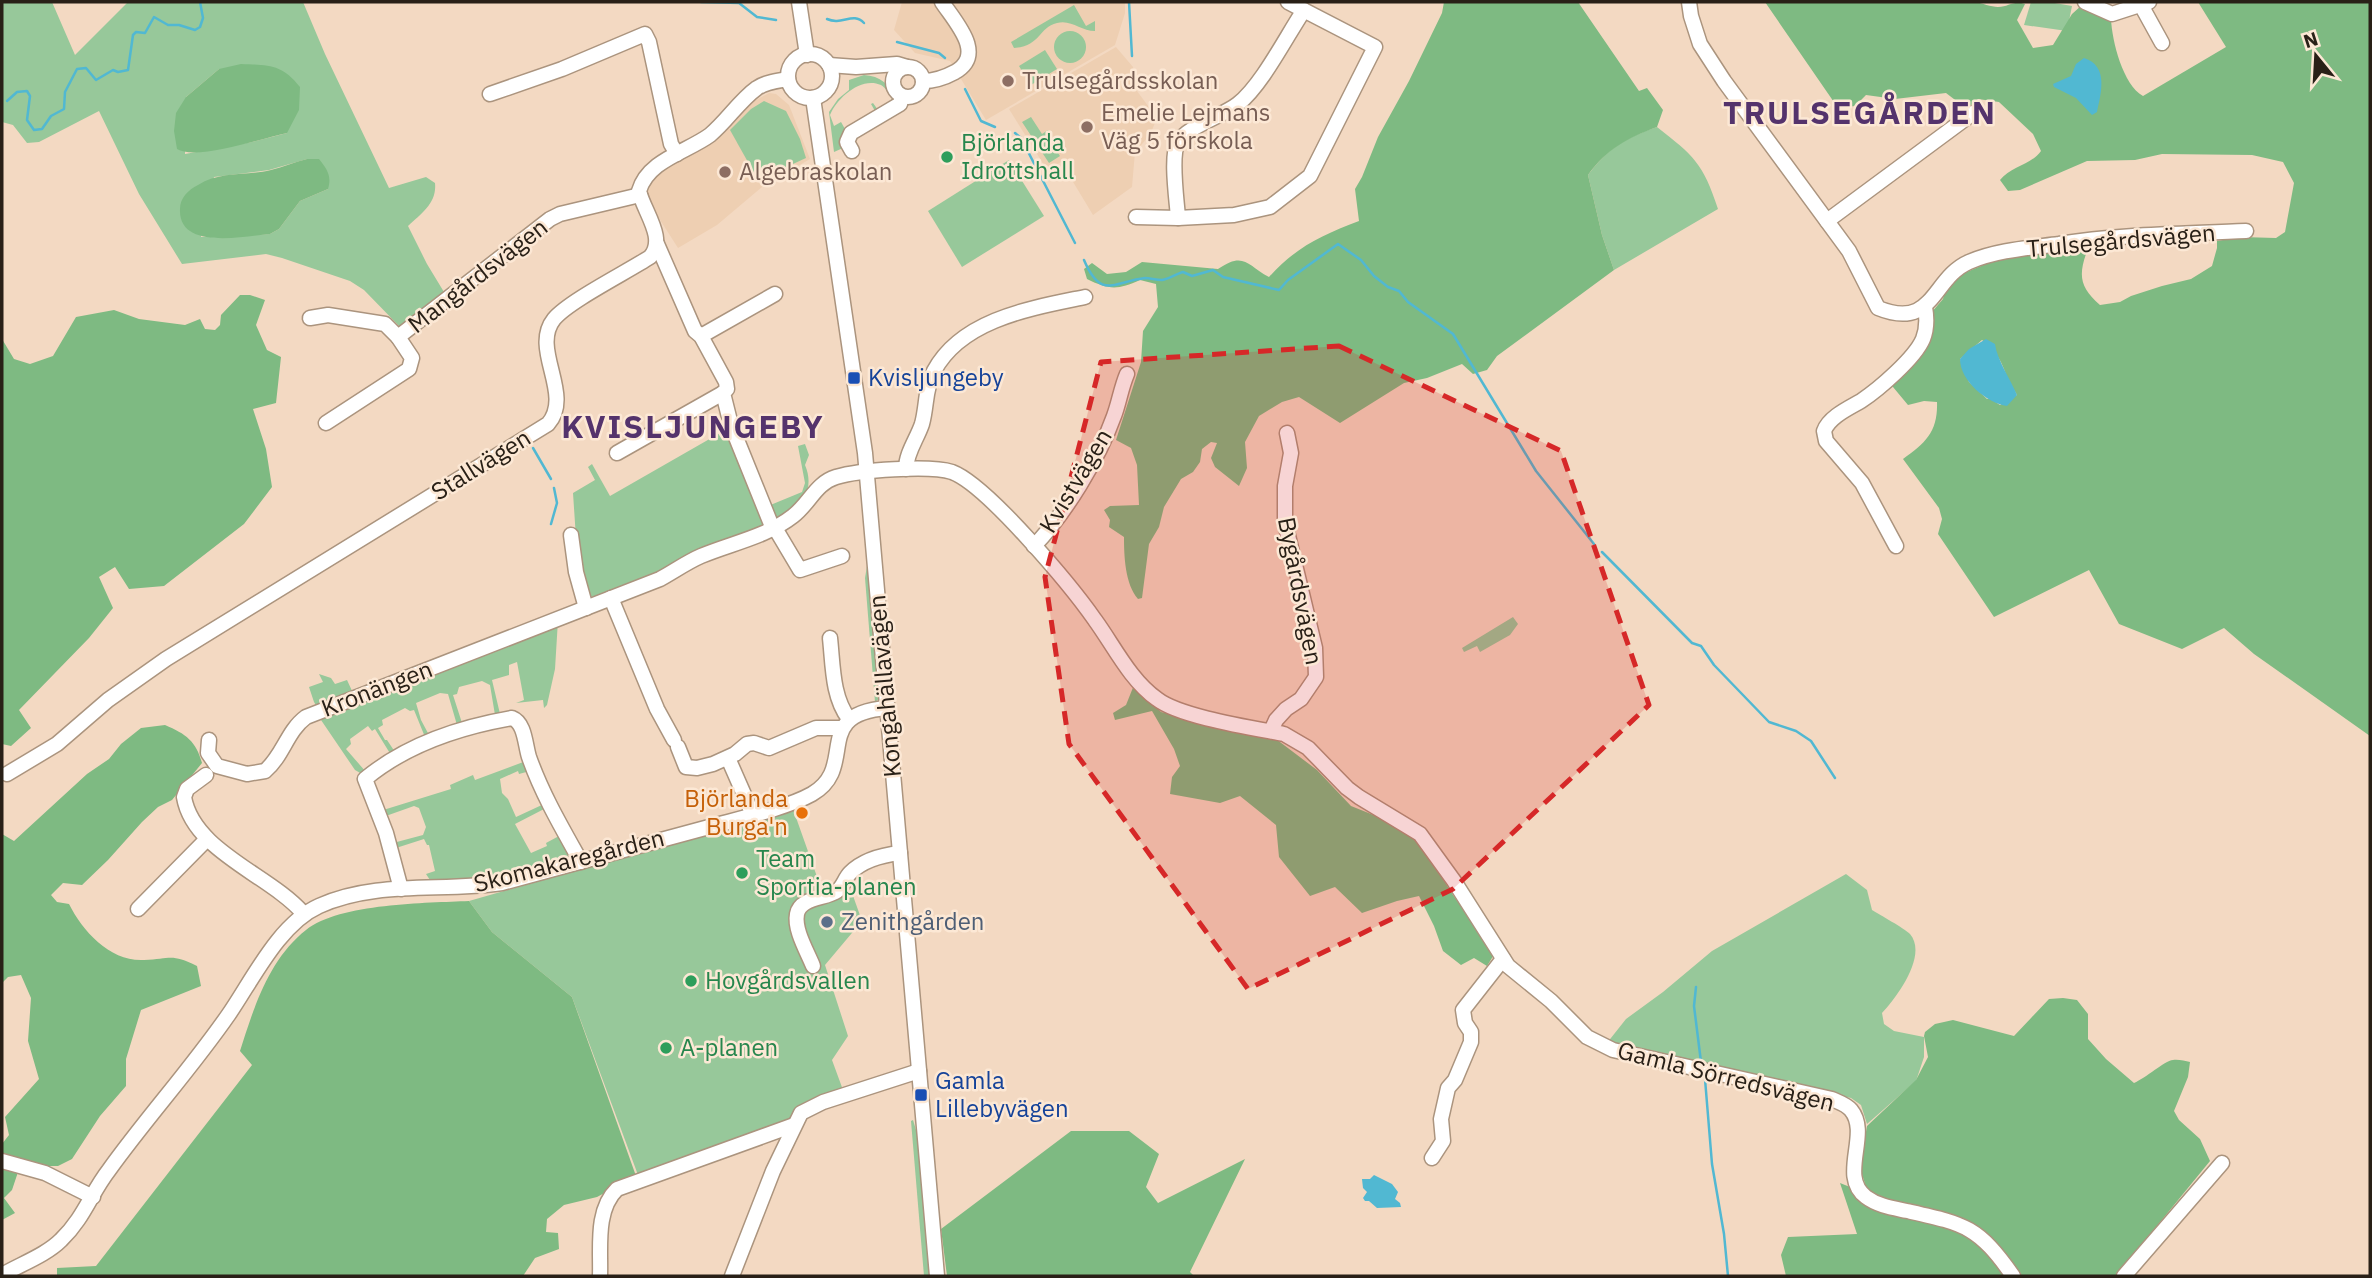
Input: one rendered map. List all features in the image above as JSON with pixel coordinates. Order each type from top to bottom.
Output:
[{"type":"street","points":[[799,2],[807,55]]},
{"type":"street","points":[[923,81],[946,77],[963,67],[970,54],[969,46],[942,2]]},
{"type":"street","points":[[1136,218],[1234,215],[1270,207],[1310,176],[1375,47],[1288,2]]},
{"type":"street","points":[[1689,2],[1700,44],[1855,260],[1878,308],[1884,311],[1913,312],[1925,307],[1926,328],[1914,353],[1871,394],[1828,422],[1824,431],[1833,450],[1862,483],[1896,546]]},
{"type":"street","points":[[2085,2],[2112,13],[2145,3],[2162,43]]},
{"type":"street","points":[[1178,218],[1175,155],[1178,142],[1237,104],[1252,90],[1304,10]]},
{"type":"street","points":[[490,94],[562,69],[645,34],[671,144],[677,154]]},
{"type":"street","points":[[893,80],[870,72],[855,74],[832,82],[825,93],[813,99],[798,95],[791,88],[788,79],[791,65],[798,58],[807,55],[820,57],[829,65],[856,67],[897,64],[907,67],[919,72],[923,81],[921,88],[910,97],[902,96],[895,90],[893,80],[897,71],[907,67]]},
{"type":"street","points":[[829,65],[832,82]]},
{"type":"street","points":[[617,453],[727,389],[726,382],[701,336],[695,331],[657,244],[640,195],[640,186],[649,172],[713,132],[757,88],[770,82],[788,79]]},
{"type":"street","points":[[852,151],[847,142],[851,133],[900,104],[902,96]]},
{"type":"street","name":"Kongahällavägen","points":[[813,99],[867,472],[937,1276]]},
{"type":"street","points":[[1827,221],[1973,113]]},
{"type":"street","name":"Mangårdsvägen","points":[[398,337],[555,216],[640,195]]},
{"type":"street","name":"Trulsegårdsvägen","points":[[1925,307],[1958,268],[1979,258],[2069,241],[2246,231]]},
{"type":"street","name":"Stallvägen","points":[[8,774],[57,744],[108,701],[166,659],[548,424],[556,406],[547,346],[548,330],[554,318],[650,257],[657,244]]},
{"type":"street","points":[[701,336],[775,294]]},
{"type":"street","points":[[906,469],[922,423],[931,379],[935,369],[950,352],[971,333],[994,320],[1084,297]]},
{"type":"street","name":"Mangårdsvägen","points":[[310,318],[328,315],[385,324],[412,358],[409,369],[326,423]]},
{"type":"street","name":"Kvistvägen","points":[[1034,546],[1051,528],[1099,452],[1115,415],[1127,374]]},
{"type":"street","points":[[723,393],[731,425],[774,529],[800,570],[842,556]]},
{"type":"street","name":"Bygårdsvägen","points":[[1271,732],[1276,720],[1301,699],[1316,677],[1315,648],[1285,523],[1284,486],[1291,453],[1287,433]]},
{"type":"street","name":"Gamla Sörredsvägen","points":[[867,472],[938,470],[961,477],[980,491],[1034,546],[1074,592],[1138,682],[1153,697],[1175,709],[1297,740],[1347,788],[1420,834],[1454,881],[1503,959],[1516,974],[1551,1001],[1587,1037],[1603,1047],[1832,1099],[1843,1104],[1851,1110],[1856,1122],[1855,1177],[1859,1189],[1866,1197],[1885,1207],[1957,1223],[1977,1234],[1994,1249],[2013,1276]]},
{"type":"street","name":"Kronängen","points":[[209,740],[208,753],[217,766],[247,774],[265,771],[292,730],[306,717],[660,579],[699,557],[774,529],[796,514],[812,494],[829,480],[867,472]]},
{"type":"street","points":[[571,535],[576,573],[586,608]]},
{"type":"street","points":[[611,598],[657,709],[684,763],[690,768],[728,758],[747,744],[754,743],[769,748],[816,728],[846,724],[863,711],[887,708]]},
{"type":"street","points":[[830,638],[837,694],[846,724]]},
{"type":"street","points":[[401,888],[386,833],[366,779],[405,753],[439,736],[478,723],[512,718],[520,723],[529,757],[545,796],[581,862]]},
{"type":"street","name":"Skomakaregården","points":[[2,1275],[61,1240],[76,1223],[107,1172],[183,1077],[274,947],[303,914],[346,896],[401,888],[502,883],[753,815],[809,796],[825,786],[833,772],[846,724]]},
{"type":"street","points":[[728,758],[753,815]]},
{"type":"street","points":[[206,775],[187,789],[184,797],[191,815],[206,839],[277,890],[303,914]]},
{"type":"street","points":[[138,909],[206,839]]},
{"type":"street","points":[[813,966],[797,926],[797,912],[801,906],[840,889],[850,873],[859,866],[885,855],[900,853]]},
{"type":"street","points":[[1432,1158],[1443,1140],[1441,1119],[1448,1088],[1455,1080],[1471,1042],[1471,1032],[1465,1023],[1463,1010],[1503,959]]},
{"type":"street","points":[[732,1276],[773,1171],[794,1125],[807,1108],[919,1071]]},
{"type":"street","points":[[600,1276],[604,1207],[609,1196],[617,1189],[794,1125]]},
{"type":"street","points":[[2,1161],[45,1173],[93,1197]]},
{"type":"street","points":[[2124,1276],[2222,1163]]},
{"type":"highlighted area","points":[[1339,346],[1561,451],[1649,705],[1453,889],[1248,989],[1069,744],[1045,577],[1101,362]]},
{"type":"shaded area","name":"Trulsegårdsskolan","points":[[902,2],[1125,2],[1125,13],[1115,45],[986,120],[950,61],[915,53],[894,30]]},
{"type":"shaded area","name":"Emelie Lejmans Väg 5 förskola","points":[[1116,47],[1133,67],[1137,91],[1157,118],[1150,135],[1135,152],[1132,187],[1093,215],[1061,162],[1047,170],[1009,109]]},
{"type":"shaded area","name":"Algebraskolan","points":[[769,93],[776,94],[789,105],[810,159],[762,187],[717,225],[678,248],[648,201],[646,189],[652,176],[704,145],[754,101]]},
{"type":"green space","points":[[2,2],[52,2],[75,55],[128,2],[303,2],[389,188],[426,177],[435,183],[431,202],[408,226],[447,297],[400,327],[364,290],[350,281],[282,258],[266,254],[182,264],[139,194],[99,111],[39,142],[27,143],[13,125],[2,122]],"holes":[[[219,69],[287,133],[185,154],[186,97]],[[307,159],[328,189],[300,201],[279,229],[270,234],[201,237],[214,177],[269,170]]]},
{"type":"green space","points":[[1444,2],[1578,2],[1639,91],[1647,88],[1663,110],[1657,127],[1618,145],[1588,175],[1602,235],[1614,270],[1497,356],[1487,370],[1473,374],[1462,364],[1427,378],[1404,383],[1340,423],[1299,397],[1282,402],[1259,416],[1245,442],[1247,468],[1239,486],[1215,467],[1211,458],[1217,443],[1211,442],[1202,449],[1200,462],[1193,472],[1181,479],[1164,507],[1159,527],[1149,544],[1142,598],[1138,599],[1128,578],[1124,537],[1109,527],[1110,520],[1104,510],[1110,506],[1139,505],[1137,465],[1131,448],[1116,440],[1141,362],[1143,331],[1158,307],[1156,284],[1140,280],[1126,286],[1108,287],[1087,279],[1084,269],[1092,263],[1107,274],[1126,272],[1142,262],[1218,269],[1240,260],[1269,277],[1310,243],[1359,221],[1355,189],[1378,137],[1442,13]]},
{"type":"green space","points":[[1765,2],[1975,2],[1998,7],[2021,3],[2025,4],[2017,20],[2033,48],[2053,45],[2072,14],[2082,5],[2111,19],[2116,50],[2124,73],[2143,96],[2226,47],[2198,2],[2370,2],[2370,736],[2254,654],[2224,628],[2182,649],[2119,624],[2089,570],[1994,617],[1938,534],[1942,519],[1939,508],[1903,459],[1924,442],[1933,429],[1937,402],[1924,401],[1908,405],[1893,387],[1892,381],[1931,313],[1943,299],[1945,290],[1964,273],[1998,259],[2081,244],[2086,254],[2082,269],[2083,282],[2100,305],[2120,302],[2131,296],[2191,279],[2212,266],[2217,241],[2241,237],[2276,238],[2285,232],[2294,183],[2283,162],[2252,155],[2162,154],[2135,160],[2087,161],[2020,190],[2008,191],[2000,180],[2041,151],[2033,134],[1999,102],[1978,99],[1967,109],[1946,93],[1895,99],[1866,95],[1855,106],[1838,108]],"holes":[[[1982,340],[1998,357],[2017,395],[2000,405],[1987,399],[1969,382],[1960,359]]]},
{"type":"green space","points":[[2031,2],[2072,6],[2067,31],[2024,25]]},
{"type":"green space","points":[[1074,5],[1086,26],[1095,21],[1095,31],[1057,23],[1029,44],[1014,48],[1011,42]]},
{"type":"green space","points":[[1070,31],[1081,36],[1086,47],[1081,58],[1070,63],[1059,58],[1054,47],[1059,36]]},
{"type":"green space","points":[[1045,50],[1057,69],[1031,85],[1019,66]]},
{"type":"green space","points":[[241,64],[274,67],[287,74],[300,87],[299,110],[287,133],[214,151],[186,152],[177,149],[174,131],[176,113],[186,97],[219,69]]},
{"type":"green space","points":[[864,75],[884,82],[894,100],[885,105],[892,99],[883,86],[873,83],[858,86],[844,96],[830,115],[834,126],[841,122],[845,129],[875,111],[871,104],[873,103],[878,110],[876,114],[843,134],[840,140],[843,148],[834,152],[829,112],[838,99],[849,90],[849,80]]},
{"type":"green space","points":[[764,101],[786,111],[806,158],[758,180],[730,130],[751,109]]},
{"type":"green space","points":[[1031,117],[1042,134],[1048,130],[1050,134],[1047,136],[1060,156],[1049,163],[1022,122]]},
{"type":"green space","points":[[1657,127],[1689,154],[1702,170],[1718,209],[1614,270],[1602,235],[1588,175],[1618,145]]},
{"type":"green space","points":[[307,159],[319,159],[324,166],[329,176],[328,189],[300,201],[279,229],[270,234],[215,238],[190,231],[182,222],[180,205],[183,198],[191,189],[206,181],[262,172]]},
{"type":"green space","points":[[1009,160],[1044,216],[962,267],[928,211]]},
{"type":"green space","points":[[240,295],[265,300],[256,325],[267,350],[281,357],[276,403],[253,409],[266,449],[272,487],[244,524],[164,586],[129,589],[115,567],[99,577],[113,608],[89,638],[19,710],[31,728],[11,746],[2,744],[2,339],[14,359],[30,364],[53,356],[76,317],[114,310],[139,319],[185,325],[200,319],[205,329],[215,330],[220,325],[221,315]]},
{"type":"green space","points":[[727,429],[762,512],[762,529],[602,598],[588,596],[577,553],[573,493],[595,480],[588,467],[592,464],[610,496]]},
{"type":"green space","points":[[805,444],[809,455],[805,465],[808,474],[807,491],[793,511],[777,521],[768,506],[802,492],[805,483],[798,446]]},
{"type":"green space","points":[[868,560],[880,698],[875,702],[865,578]]},
{"type":"green space","points":[[1513,617],[1518,624],[1510,635],[1480,652],[1477,646],[1464,652],[1462,648]]},
{"type":"green space","points":[[558,620],[555,669],[544,708],[543,700],[516,703],[524,700],[517,662],[509,665],[509,675],[492,680],[500,714],[495,715],[490,685],[482,681],[459,687],[457,694],[453,695],[462,723],[457,725],[448,694],[440,693],[416,703],[429,735],[425,737],[414,710],[405,708],[382,720],[383,725],[378,728],[395,752],[391,755],[375,729],[372,731],[368,726],[350,739],[351,744],[346,749],[366,772],[362,774],[355,770],[320,718]]},
{"type":"green space","points":[[319,674],[331,678],[335,684],[347,680],[353,693],[317,707],[309,687],[323,682]]},
{"type":"green space","points":[[1134,685],[1161,712],[1272,736],[1317,770],[1351,806],[1396,824],[1419,841],[1453,895],[1495,953],[1487,966],[1474,958],[1461,965],[1443,951],[1419,896],[1362,913],[1335,887],[1310,896],[1279,857],[1276,825],[1240,796],[1220,803],[1170,794],[1172,777],[1180,766],[1174,749],[1152,711],[1115,720],[1113,713],[1126,705]]},
{"type":"green space","points":[[165,725],[189,739],[197,749],[202,763],[172,800],[158,807],[142,822],[82,885],[63,883],[51,895],[57,902],[69,904],[90,935],[109,951],[132,959],[182,959],[197,966],[201,986],[141,1010],[126,1059],[126,1086],[100,1116],[72,1159],[58,1166],[43,1166],[18,1172],[12,1190],[4,1198],[15,1213],[2,1220],[2,1144],[9,1135],[5,1117],[39,1079],[28,1041],[31,998],[21,975],[8,977],[2,983],[2,834],[14,841],[141,728]]},
{"type":"green space","points":[[526,761],[530,771],[519,774],[518,771],[500,779],[502,793],[508,799],[516,817],[544,804],[546,808],[515,824],[531,853],[547,846],[546,843],[559,836],[570,855],[569,858],[522,873],[472,882],[430,880],[426,874],[435,871],[429,845],[424,839],[396,848],[393,843],[423,835],[426,827],[419,808],[414,806],[383,817],[380,811],[451,789],[450,785],[473,775],[475,780]]},
{"type":"green space","name":"Hovgårdsvallen","points":[[793,809],[821,888],[852,893],[862,921],[825,965],[848,1036],[832,1060],[843,1090],[797,1107],[788,1121],[638,1175],[572,997],[492,932],[469,901]]},
{"type":"green space","points":[[1846,874],[1867,890],[1872,910],[1907,931],[1915,943],[1913,964],[1908,975],[1882,1013],[1884,1024],[1894,1031],[1924,1037],[1924,1057],[1916,1081],[1867,1124],[1861,1105],[1851,1098],[1607,1043],[1626,1019],[1712,951]]},
{"type":"green space","points":[[469,901],[492,932],[572,997],[636,1176],[597,1197],[564,1205],[547,1219],[546,1232],[558,1233],[559,1249],[535,1258],[523,1276],[57,1276],[57,1268],[96,1266],[252,1065],[240,1051],[257,1001],[282,955],[306,930],[321,921],[361,909]]},
{"type":"green space","points":[[2049,999],[2077,1000],[2088,1014],[2088,1039],[2134,1083],[2169,1061],[2190,1062],[2188,1077],[2174,1111],[2179,1120],[2200,1139],[2210,1161],[2116,1276],[1786,1276],[1781,1255],[1788,1237],[1857,1234],[1840,1183],[1855,1189],[1865,1184],[1860,1167],[1867,1126],[1916,1080],[1928,1057],[1925,1032],[1935,1024],[1953,1020],[2014,1036]]},
{"type":"green space","points":[[913,1120],[919,1140],[931,1276],[924,1276]]},
{"type":"green space","points":[[1071,1131],[1129,1131],[1159,1154],[1146,1187],[1158,1203],[1245,1159],[1190,1272],[1194,1276],[947,1276],[941,1229]]},
{"type":"water","points":[[2084,58],[2097,67],[2101,81],[2097,112],[2092,115],[2076,98],[2053,84],[2071,76],[2076,64]]},
{"type":"water","points":[[1986,339],[1995,344],[2017,395],[2007,406],[1983,396],[1970,383],[1961,367],[1960,359],[1969,349]]},
{"type":"water","points":[[1374,1175],[1392,1184],[1398,1192],[1395,1199],[1401,1207],[1377,1208],[1365,1201],[1363,1198],[1367,1192],[1363,1188],[1362,1179],[1370,1179]]},
{"type":"waterway","points":[[7,101],[17,92],[27,91],[30,96],[27,120],[34,130],[42,129],[51,116],[64,109],[65,92],[77,69],[86,68],[96,80],[113,70],[128,70],[133,35],[136,32],[145,33],[154,17],[168,25],[195,30],[200,27],[203,18],[200,2]]},
{"type":"waterway","points":[[701,2],[739,3],[757,17],[776,20]]},
{"type":"waterway","points":[[1129,2],[1132,56]]},
{"type":"waterway","points":[[827,19],[838,21],[856,18],[864,23]]},
{"type":"waterway","points":[[897,42],[939,53],[945,58]]},
{"type":"waterway","points":[[965,89],[981,121],[995,127]]},
{"type":"waterway","points":[[1015,133],[1021,138],[1075,243]]},
{"type":"waterway","points":[[1084,260],[1096,280],[1109,286],[1145,278],[1162,280],[1183,272],[1192,276],[1213,270],[1223,277],[1279,290],[1288,280],[1338,244],[1361,260],[1374,276],[1388,287],[1399,291],[1408,302],[1453,334],[1536,471],[1594,544]]},
{"type":"waterway","points":[[533,448],[551,479]]},
{"type":"waterway","points":[[551,524],[557,503],[554,488]]},
{"type":"waterway","points":[[1602,552],[1692,643],[1701,646],[1714,665],[1769,722],[1796,731],[1811,741],[1835,778]]},
{"type":"waterway","points":[[1696,987],[1694,1006],[1701,1062]]},
{"type":"waterway","points":[[1705,1079],[1712,1164],[1728,1276]]},
{"type":"place","name":"Trulsegårdsskolan","points":[[1008,81]]},
{"type":"place","name":"Emelie Lejmans Väg 5 förskola","points":[[1087,127]]},
{"type":"place","name":"Björlanda Idrottshall","points":[[947,157]]},
{"type":"place","name":"Algebraskolan","points":[[725,172]]},
{"type":"place","name":"Kvisljungeby","points":[[854,378]]},
{"type":"place","name":"Björlanda Burga'n","points":[[802,813]]},
{"type":"place","name":"Team Sportia-planen","points":[[742,873]]},
{"type":"place","name":"Zenithgården","points":[[827,922]]},
{"type":"place","name":"Hovgårdsvallen","points":[[691,981]]},
{"type":"place","name":"A-planen","points":[[666,1048]]},
{"type":"place","name":"Gamla Lillebyvägen","points":[[921,1095]]},
{"type":"district","name":"TRULSEGÅRDEN","points":[[1860,113]]},
{"type":"district","name":"KVISLJUNGEBY","points":[[693,427]]}]
